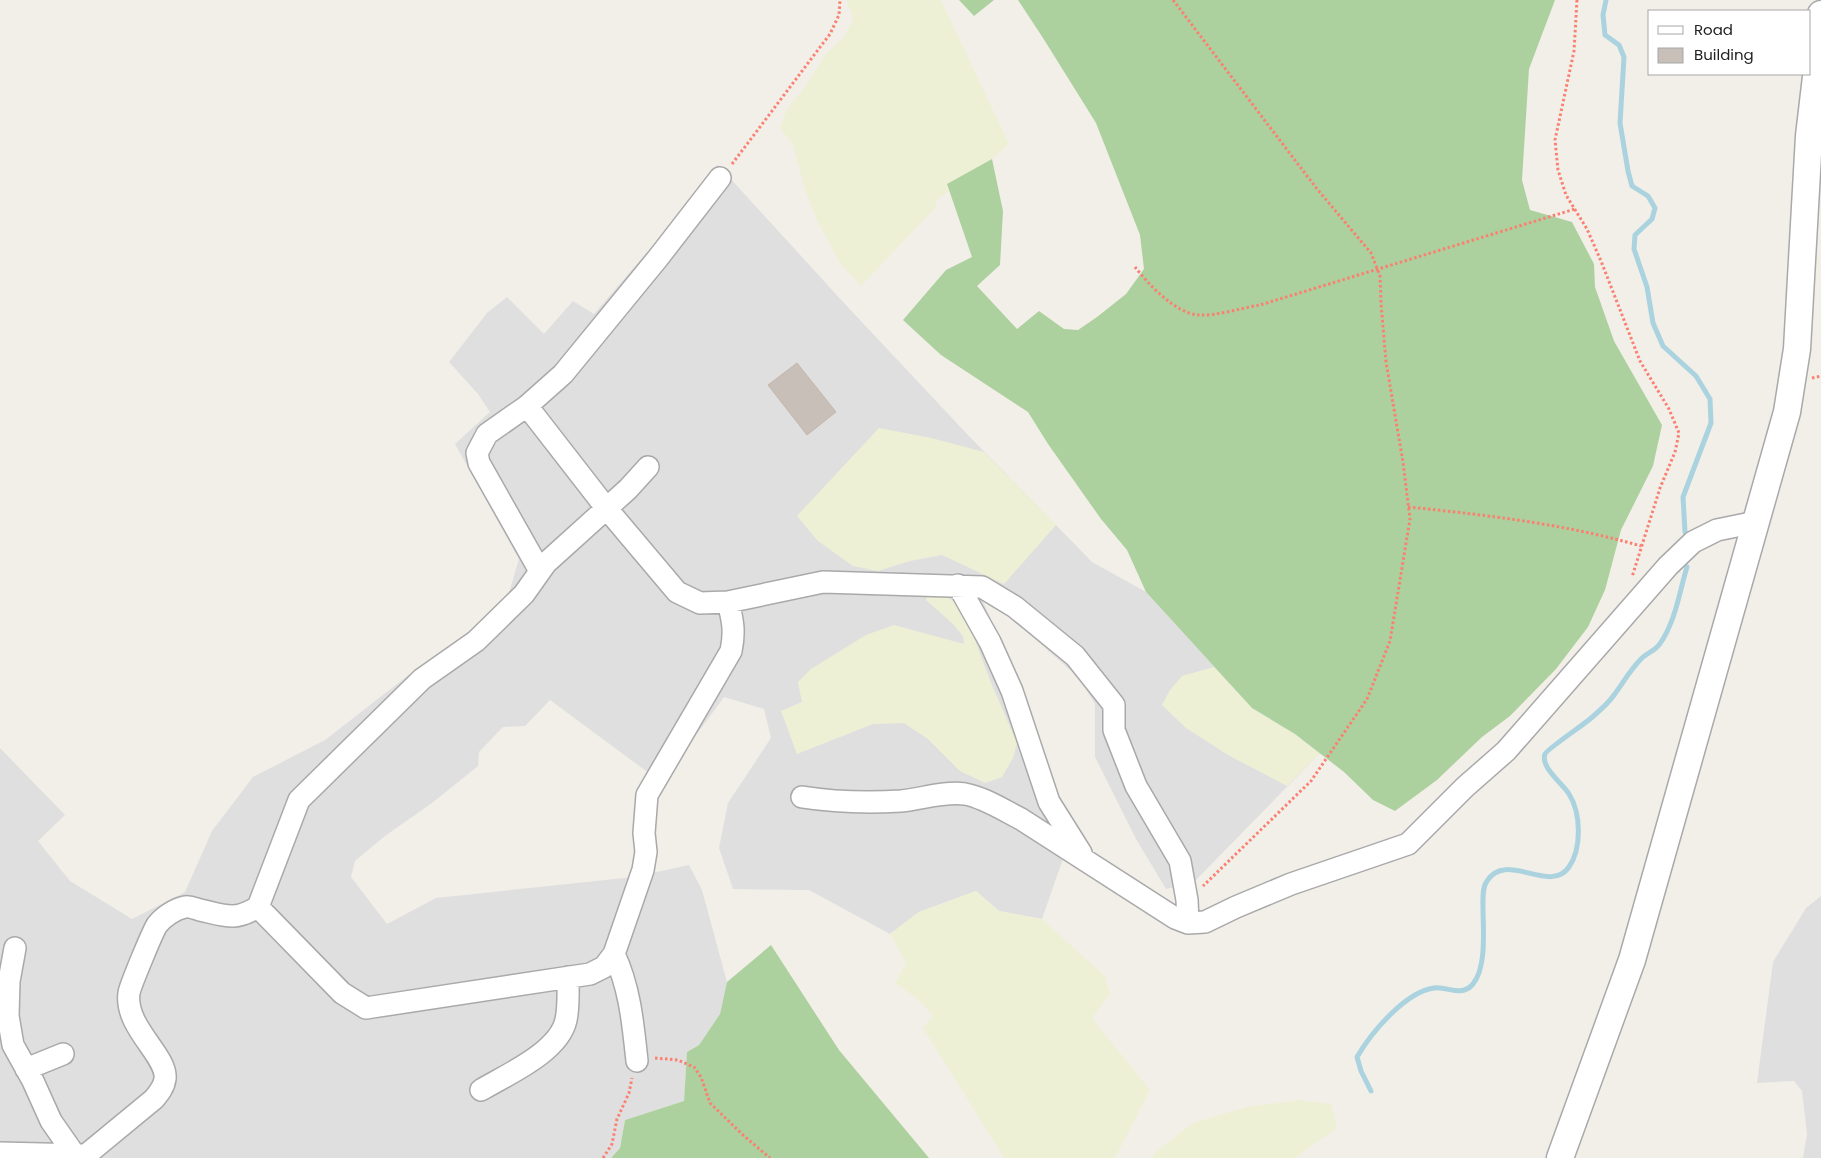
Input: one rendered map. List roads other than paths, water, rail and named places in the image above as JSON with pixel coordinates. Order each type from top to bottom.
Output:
[{"type":"street","points":[[1560,1158],[1632,960],[1787,412],[1797,350],[1809,136],[1820,43],[1821,14]]},
{"type":"street","points":[[540,571],[479,462],[477,453],[479,446],[487,434],[527,406],[563,374],[664,252],[720,178]]},
{"type":"street","points":[[527,406],[607,509],[678,592],[700,603],[728,602],[823,582],[982,587],[1015,607],[1075,656],[1114,705],[1114,730],[1122,753],[1136,786],[1180,861],[1187,900],[1188,923]]},
{"type":"street","points":[[0,1153],[82,1155],[154,1099],[162,1089],[166,1078],[161,1064],[134,1022],[129,1008],[129,992],[156,926],[171,913],[186,906],[228,916],[244,916],[258,907],[299,800],[422,679],[476,641],[524,594],[546,563],[607,509],[648,467]]},
{"type":"street","points":[[802,797],[827,801],[901,801],[944,794],[966,794],[994,805],[1021,819],[1175,918],[1188,923],[1205,922],[1236,906],[1291,884],[1408,844],[1506,751],[1668,566],[1693,542],[1717,530],[1756,522]]},
{"type":"street","points":[[958,585],[990,642],[1012,691],[1048,802],[1084,859]]},
{"type":"street","points":[[258,907],[342,993],[366,1008],[590,974],[604,967],[614,954],[643,870],[646,852],[644,833],[647,795],[731,651],[734,626],[728,602]]},
{"type":"street","points":[[15,948],[9,981],[7,1048],[26,1069],[51,1122],[82,1155]]},
{"type":"street","points":[[614,954],[622,972],[630,1005],[637,1061]]},
{"type":"street","points":[[482,1090],[535,1058],[558,1038],[566,1022],[568,977]]},
{"type":"street","points":[[26,1069],[64,1054]]},
{"type":"waterway","points":[[1606,0],[1603,15],[1605,35],[1619,45],[1624,57],[1620,123],[1628,171],[1632,186],[1648,196],[1655,208],[1652,219],[1635,235],[1634,249],[1647,287],[1653,323],[1663,346],[1696,376],[1710,399],[1711,423],[1683,497],[1685,532]]},
{"type":"waterway","points":[[1371,1091],[1361,1071],[1357,1057],[1390,1015],[1401,1005],[1423,991],[1434,988],[1464,990],[1473,984],[1477,977],[1482,958],[1484,937],[1483,894],[1487,881],[1495,873],[1505,870],[1516,870],[1551,877],[1561,874],[1569,867],[1578,841],[1578,820],[1573,802],[1569,794],[1549,770],[1544,759],[1545,754],[1603,708],[1637,663],[1660,643],[1673,618],[1687,567]]}]
